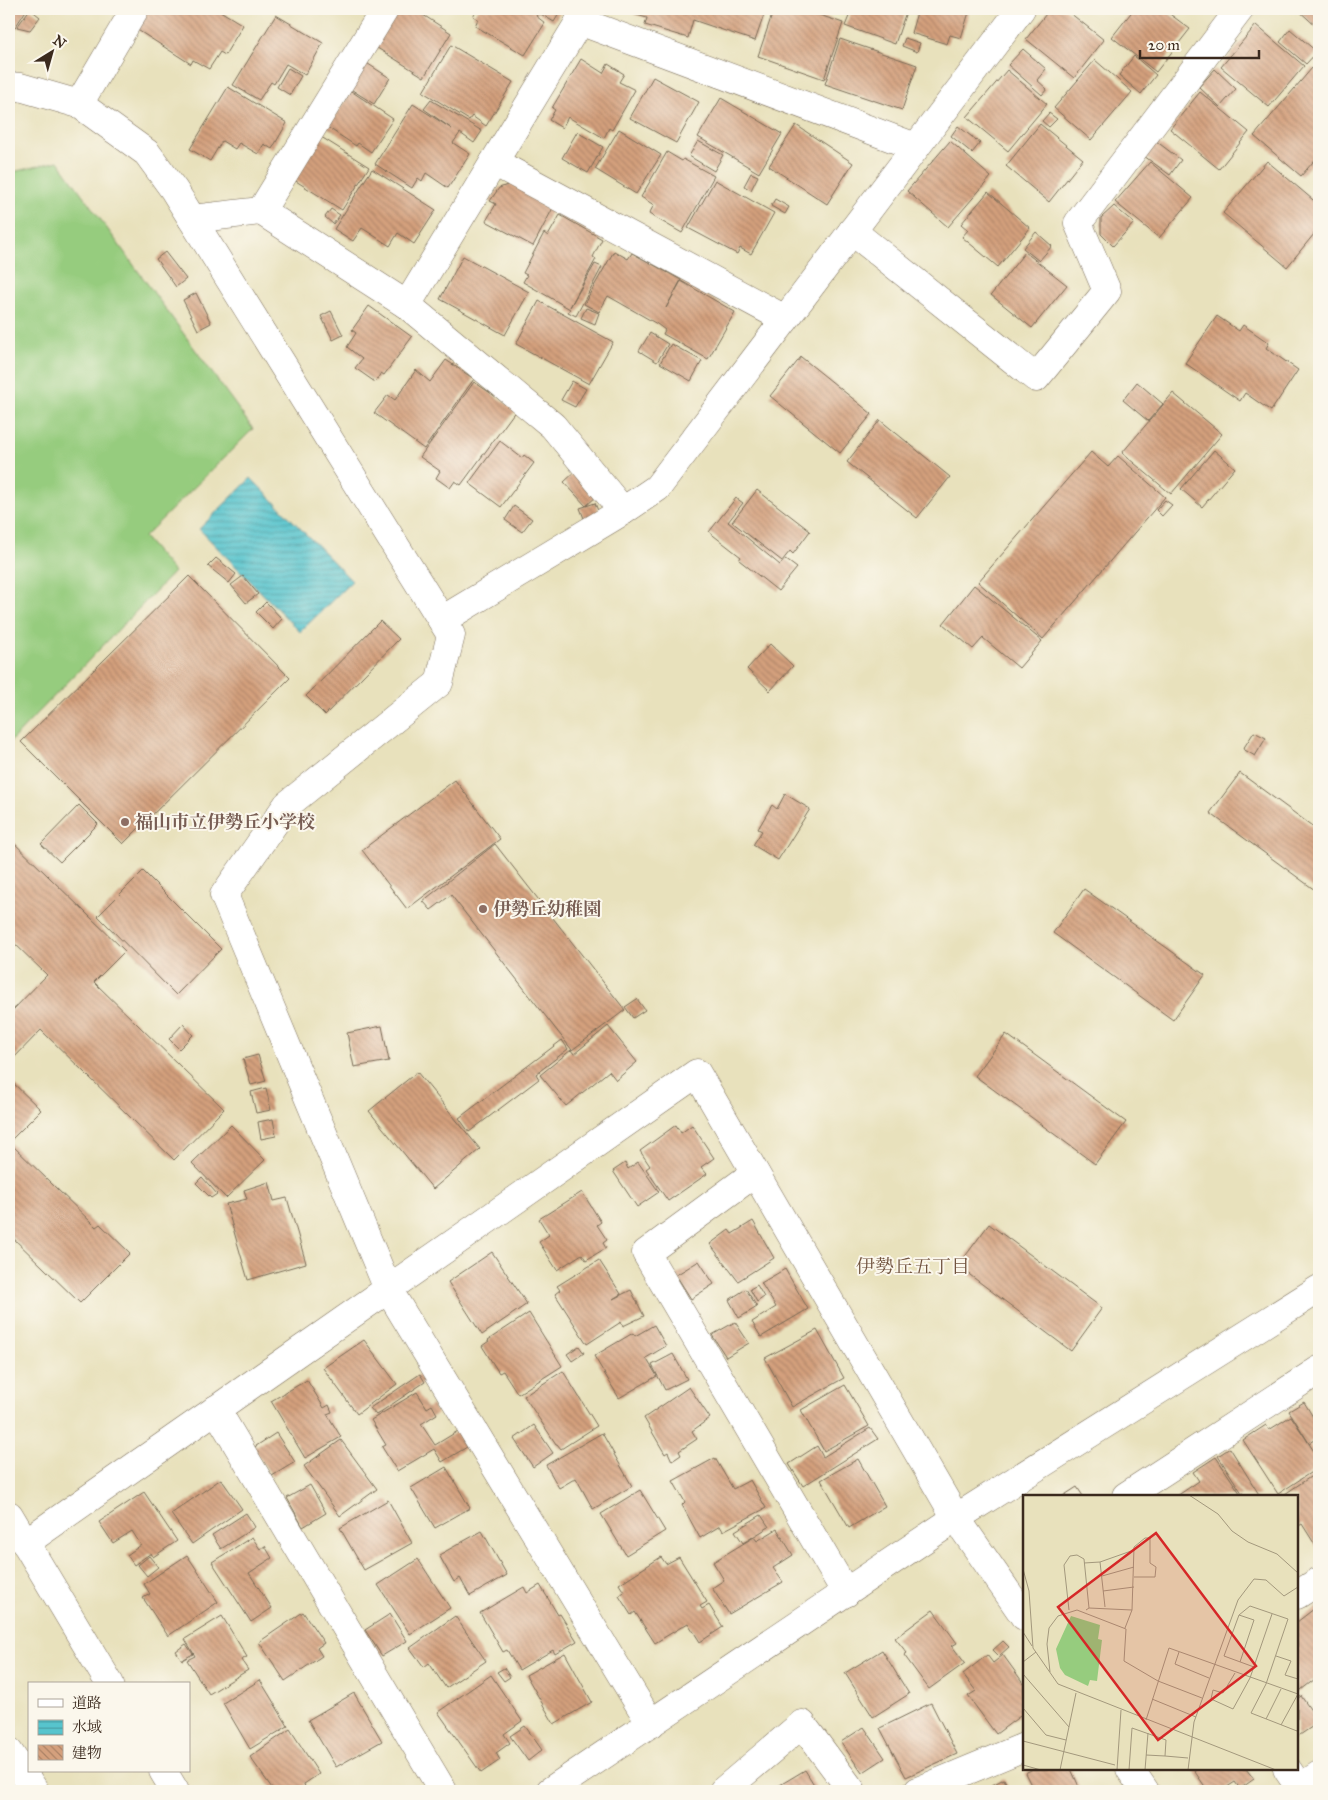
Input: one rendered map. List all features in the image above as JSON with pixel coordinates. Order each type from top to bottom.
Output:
[{"type":"street","points":[[79,104],[136,9]]},
{"type":"street","points":[[261,211],[386,9]]},
{"type":"street","points":[[442,620],[623,511],[657,488],[1021,9]]},
{"type":"street","points":[[852,231],[1036,378],[1107,291],[1078,223],[1240,9]]},
{"type":"street","points":[[407,305],[583,15],[916,147]]},
{"type":"street","points":[[9,86],[20,87],[79,104],[147,153],[174,190],[451,635],[439,684],[287,804],[224,895],[388,1289],[651,1724]]},
{"type":"street","points":[[494,162],[785,319]]},
{"type":"street","points":[[192,219],[261,211],[407,305],[553,426],[623,511]]},
{"type":"street","points":[[25,1543],[697,1073],[956,1518],[1023,1615]]},
{"type":"street","points":[[756,1173],[646,1253],[846,1593]]},
{"type":"street","points":[[550,1791],[956,1518],[1319,1289]]},
{"type":"street","points":[[1128,1495],[1319,1370]]},
{"type":"street","points":[[216,1409],[444,1791]]},
{"type":"street","points":[[9,1515],[109,1682]]},
{"type":"street","points":[[1298,1595],[1319,1580]]},
{"type":"street","points":[[723,1791],[802,1724],[852,1791]]},
{"type":"street","points":[[918,1791],[1023,1747]]},
{"type":"street","points":[[9,1752],[35,1791]]},
{"type":"street","points":[[1131,1770],[1146,1791]]},
{"type":"street","points":[[164,1772],[175,1791]]},
{"type":"green space","points":[[58,161],[253,429],[144,537],[174,572],[9,743],[9,173]]},
{"type":"water","points":[[251,478],[352,581],[300,632],[199,529]]},
{"type":"building","points":[[9,9],[27,9],[10,35],[9,34]]},
{"type":"building","points":[[30,9],[40,17],[30,30],[17,27]]},
{"type":"building","points":[[148,9],[217,9],[243,25],[225,55],[220,52],[209,69],[193,60],[191,64],[136,29]]},
{"type":"building","points":[[398,9],[414,9],[451,33],[424,77],[374,46]]},
{"type":"building","points":[[478,9],[540,9],[536,16],[545,23],[525,55],[475,26],[478,19],[473,16]]},
{"type":"building","points":[[542,9],[562,9],[554,22],[539,13]]},
{"type":"building","points":[[635,9],[766,9],[755,41],[693,20],[688,38],[645,25],[647,18],[633,14]]},
{"type":"building","points":[[774,9],[802,9],[843,23],[824,79],[758,56]]},
{"type":"building","points":[[852,9],[907,9],[895,44],[845,26]]},
{"type":"building","points":[[918,9],[970,9],[961,38],[950,35],[947,44],[911,33]]},
{"type":"building","points":[[1050,9],[1065,9],[1104,40],[1074,78],[1026,39]]},
{"type":"building","points":[[1134,9],[1163,9],[1190,29],[1156,72],[1112,37]]},
{"type":"building","points":[[1297,9],[1319,9],[1319,29]]},
{"type":"building","points":[[276,15],[323,43],[305,75],[286,64],[274,84],[271,82],[259,100],[233,85]]},
{"type":"building","points":[[1256,25],[1304,66],[1269,107],[1221,67]]},
{"type":"building","points":[[1290,29],[1317,52],[1306,64],[1280,42]]},
{"type":"building","points":[[905,38],[920,43],[917,52],[902,46]]},
{"type":"building","points":[[840,39],[917,65],[902,110],[825,84]]},
{"type":"building","points":[[451,45],[513,82],[486,126],[472,116],[469,120],[423,92]]},
{"type":"building","points":[[1023,49],[1046,69],[1037,80],[1047,89],[1042,95],[1008,65]]},
{"type":"building","points":[[1134,56],[1156,75],[1141,94],[1119,75]]},
{"type":"building","points":[[581,59],[603,73],[608,64],[624,74],[619,82],[635,90],[612,130],[609,128],[604,138],[568,117],[562,128],[549,120],[555,110],[552,108]]},
{"type":"building","points":[[1095,60],[1132,92],[1091,140],[1054,108]]},
{"type":"building","points":[[365,62],[390,78],[374,104],[349,88]]},
{"type":"building","points":[[288,68],[301,76],[290,95],[277,87]]},
{"type":"building","points":[[1312,68],[1319,73],[1319,155],[1301,176],[1254,136]]},
{"type":"building","points":[[1215,69],[1236,89],[1220,107],[1199,87]]},
{"type":"building","points":[[1007,70],[1047,104],[1008,151],[967,117]]},
{"type":"building","points":[[653,77],[699,102],[676,143],[630,118]]},
{"type":"building","points":[[228,87],[287,123],[272,149],[264,144],[258,154],[239,143],[235,149],[222,141],[210,161],[190,149]]},
{"type":"building","points":[[351,91],[393,119],[371,152],[358,143],[356,146],[324,125],[337,113]]},
{"type":"building","points":[[1200,92],[1249,132],[1219,169],[1170,129]]},
{"type":"building","points":[[721,98],[782,134],[759,173],[698,137]]},
{"type":"building","points":[[431,100],[482,131],[474,143],[460,133],[453,143],[470,154],[448,188],[426,173],[422,181],[418,178],[412,188],[375,164],[413,104],[452,129],[424,109]]},
{"type":"building","points":[[1049,113],[1057,119],[1049,127],[1042,121]]},
{"type":"building","points":[[1040,124],[1083,159],[1049,202],[1006,166]]},
{"type":"building","points":[[796,125],[853,163],[827,204],[769,166]]},
{"type":"building","points":[[958,126],[980,143],[972,153],[951,136]]},
{"type":"building","points":[[619,129],[661,155],[636,194],[595,169]]},
{"type":"building","points":[[577,132],[603,147],[588,173],[562,158]]},
{"type":"building","points":[[318,135],[369,167],[342,210],[291,178]]},
{"type":"building","points":[[698,141],[723,155],[714,171],[689,156]]},
{"type":"building","points":[[950,141],[991,177],[948,227],[907,191]]},
{"type":"building","points":[[1156,141],[1181,160],[1170,175],[1144,156]]},
{"type":"building","points":[[667,152],[714,176],[682,233],[649,214],[654,205],[641,197]]},
{"type":"building","points":[[1267,161],[1319,205],[1319,228],[1287,267],[1223,213]]},
{"type":"building","points":[[1150,162],[1193,198],[1159,238],[1115,202]]},
{"type":"building","points":[[372,169],[436,210],[414,244],[398,233],[390,246],[362,228],[353,241],[334,229]]},
{"type":"building","points":[[751,173],[758,176],[751,190],[744,186]]},
{"type":"building","points":[[715,180],[774,213],[751,254],[740,248],[737,254],[688,228]]},
{"type":"building","points":[[513,183],[554,206],[533,246],[486,221],[496,204],[490,201],[499,188]]},
{"type":"building","points":[[988,192],[1030,228],[998,267],[962,237],[968,230],[961,224]]},
{"type":"building","points":[[775,199],[789,207],[785,214],[771,206]]},
{"type":"building","points":[[1114,206],[1134,223],[1113,246],[1101,234],[1101,218]]},
{"type":"building","points":[[331,209],[340,215],[333,224],[325,217]]},
{"type":"building","points":[[560,215],[602,239],[593,257],[596,259],[570,307],[595,264],[602,267],[576,316],[568,312],[570,309],[523,282],[527,275],[523,273],[544,233],[548,236]]},
{"type":"building","points":[[1036,232],[1052,246],[1039,261],[1023,248]]},
{"type":"building","points":[[614,251],[628,259],[632,253],[681,280],[666,308],[681,281],[735,312],[708,359],[663,334],[665,330],[657,324],[608,296],[599,312],[584,304]]},
{"type":"building","points":[[165,252],[186,279],[176,287],[156,259]]},
{"type":"building","points":[[1025,252],[1067,285],[1032,328],[991,295]]},
{"type":"building","points":[[463,256],[529,292],[505,335],[440,299]]},
{"type":"building","points":[[196,293],[211,323],[198,330],[183,300]]},
{"type":"building","points":[[539,301],[613,342],[589,384],[516,344]]},
{"type":"building","points":[[369,306],[412,337],[384,375],[381,373],[375,382],[355,368],[362,359],[347,347],[356,333],[352,330]]},
{"type":"building","points":[[586,308],[599,313],[595,324],[581,318]]},
{"type":"building","points":[[331,311],[343,335],[333,340],[321,316]]},
{"type":"building","points":[[1217,316],[1239,331],[1243,325],[1269,343],[1266,348],[1298,370],[1271,411],[1245,393],[1240,401],[1185,363]]},
{"type":"building","points":[[650,333],[668,344],[657,362],[639,351]]},
{"type":"building","points":[[671,344],[702,361],[691,381],[660,363]]},
{"type":"building","points":[[801,357],[872,414],[840,453],[770,396]]},
{"type":"building","points":[[446,360],[474,379],[424,449],[374,413],[388,395],[395,400],[416,370],[430,382]]},
{"type":"building","points":[[572,381],[586,389],[575,407],[561,400]]},
{"type":"building","points":[[474,382],[516,410],[461,485],[455,481],[450,488],[436,478],[440,471],[420,457]]},
{"type":"building","points":[[1137,382],[1163,404],[1148,421],[1123,400]]},
{"type":"building","points":[[1173,393],[1222,434],[1171,494],[1122,453]]},
{"type":"building","points":[[880,420],[950,477],[917,518],[847,462]]},
{"type":"building","points":[[500,441],[522,458],[524,455],[534,463],[501,507],[469,483]]},
{"type":"building","points":[[1214,450],[1235,468],[1202,507],[1181,489]]},
{"type":"building","points":[[1091,452],[1108,467],[1118,456],[1165,497],[1043,639],[978,582]]},
{"type":"building","points":[[576,471],[598,495],[586,506],[564,482]]},
{"type":"building","points":[[757,490],[810,531],[793,554],[790,551],[782,561],[732,522]]},
{"type":"building","points":[[736,498],[743,503],[728,522],[780,565],[785,559],[797,568],[778,591],[739,560],[741,557],[709,532]]},
{"type":"building","points":[[1165,500],[1172,505],[1162,516],[1156,510]]},
{"type":"building","points":[[595,503],[600,516],[585,521],[580,508]]},
{"type":"building","points":[[514,506],[532,519],[522,532],[505,520]]},
{"type":"building","points":[[216,558],[236,574],[229,583],[208,566]]},
{"type":"building","points":[[189,576],[290,678],[123,844],[21,742]]},
{"type":"building","points":[[243,576],[258,594],[246,603],[231,585]]},
{"type":"building","points":[[974,585],[1042,641],[1019,668],[983,638],[973,649],[943,624]]},
{"type":"building","points":[[266,602],[282,619],[273,629],[256,612]]},
{"type":"building","points":[[380,621],[399,639],[325,715],[306,696]]},
{"type":"building","points":[[770,644],[793,666],[770,691],[747,669]]},
{"type":"building","points":[[1254,732],[1266,738],[1255,756],[1243,749]]},
{"type":"building","points":[[1240,773],[1319,831],[1319,893],[1210,813]]},
{"type":"building","points":[[455,780],[500,839],[407,909],[362,850]]},
{"type":"building","points":[[785,794],[810,809],[778,860],[753,845],[762,831],[758,829],[772,805],[777,809]]},
{"type":"building","points":[[79,805],[98,824],[60,862],[41,844]]},
{"type":"building","points":[[9,838],[125,951],[94,982],[224,1109],[174,1160],[41,1030],[9,1063],[9,1014],[47,975],[9,938]]},
{"type":"building","points":[[495,844],[625,1010],[572,1050],[451,895],[431,910],[423,901]]},
{"type":"building","points":[[143,871],[221,949],[176,995],[98,916]]},
{"type":"building","points":[[1084,889],[1205,975],[1173,1020],[1053,933]]},
{"type":"building","points":[[637,999],[645,1010],[633,1018],[625,1007]]},
{"type":"building","points":[[183,1024],[193,1035],[179,1049],[169,1039]]},
{"type":"building","points":[[382,1026],[389,1061],[354,1067],[347,1033]]},
{"type":"building","points":[[608,1026],[637,1062],[616,1080],[609,1071],[566,1106],[540,1075],[571,1050],[574,1054]]},
{"type":"building","points":[[1006,1034],[1126,1122],[1095,1164],[975,1076]]},
{"type":"building","points":[[562,1040],[568,1049],[536,1074],[539,1079],[469,1132],[459,1118]]},
{"type":"building","points":[[258,1055],[266,1081],[251,1085],[243,1059]]},
{"type":"building","points":[[417,1072],[480,1149],[433,1189],[369,1111]]},
{"type":"building","points":[[9,1079],[41,1110],[9,1142]]},
{"type":"building","points":[[266,1088],[271,1110],[256,1113],[251,1092]]},
{"type":"building","points":[[273,1119],[276,1136],[261,1139],[258,1122]]},
{"type":"building","points":[[231,1125],[265,1160],[226,1198],[192,1163]]},
{"type":"building","points":[[676,1125],[681,1133],[692,1125],[714,1158],[701,1167],[707,1174],[668,1201],[646,1169],[650,1166],[640,1151]]},
{"type":"building","points":[[9,1142],[96,1227],[100,1224],[130,1253],[80,1303],[9,1234]]},
{"type":"building","points":[[638,1162],[659,1192],[637,1207],[613,1171],[625,1163],[628,1169]]},
{"type":"building","points":[[202,1177],[217,1194],[211,1198],[196,1183]]},
{"type":"building","points":[[269,1182],[274,1201],[287,1198],[306,1263],[248,1280],[226,1204],[247,1199],[244,1190]]},
{"type":"building","points":[[582,1192],[601,1222],[597,1225],[607,1240],[603,1243],[606,1248],[586,1260],[582,1254],[557,1270],[539,1242],[549,1235],[539,1219]]},
{"type":"building","points":[[753,1221],[774,1258],[738,1281],[710,1244],[729,1230],[732,1234]]},
{"type":"building","points":[[989,1224],[1102,1308],[1071,1351],[958,1266]]},
{"type":"building","points":[[492,1252],[527,1304],[482,1335],[448,1282]]},
{"type":"building","points":[[599,1260],[621,1294],[613,1299],[631,1290],[644,1316],[623,1326],[621,1322],[587,1344],[555,1294],[560,1290],[557,1286]]},
{"type":"building","points":[[699,1261],[714,1284],[691,1299],[676,1275]]},
{"type":"building","points":[[785,1269],[808,1309],[761,1337],[752,1322],[776,1307],[761,1283]]},
{"type":"building","points":[[757,1285],[764,1297],[757,1302],[750,1289]]},
{"type":"building","points":[[746,1289],[757,1307],[739,1318],[729,1300]]},
{"type":"building","points":[[529,1313],[562,1366],[518,1394],[503,1371],[499,1373],[482,1346]]},
{"type":"building","points":[[735,1322],[749,1343],[726,1357],[712,1335]]},
{"type":"building","points":[[654,1325],[666,1346],[646,1358],[657,1376],[619,1398],[594,1356],[633,1333],[635,1336]]},
{"type":"building","points":[[817,1330],[844,1378],[792,1407],[765,1358]]},
{"type":"building","points":[[364,1340],[397,1384],[357,1414],[323,1368]]},
{"type":"building","points":[[579,1346],[584,1353],[572,1361],[567,1354]]},
{"type":"building","points":[[673,1354],[687,1379],[665,1390],[652,1365]]},
{"type":"building","points":[[563,1371],[597,1426],[561,1449],[524,1396]]},
{"type":"building","points":[[420,1374],[425,1382],[376,1415],[370,1408]]},
{"type":"building","points":[[307,1380],[324,1408],[329,1405],[332,1412],[327,1414],[341,1437],[305,1458],[271,1401]]},
{"type":"building","points":[[845,1385],[869,1426],[824,1451],[801,1410]]},
{"type":"building","points":[[689,1387],[710,1418],[692,1431],[697,1439],[679,1451],[681,1455],[672,1461],[668,1452],[665,1454],[644,1418]]},
{"type":"building","points":[[417,1392],[427,1408],[432,1405],[437,1414],[421,1424],[435,1445],[458,1431],[467,1447],[442,1462],[434,1449],[397,1471],[382,1447],[386,1445],[371,1420]]},
{"type":"building","points":[[1304,1402],[1319,1427],[1319,1437],[1309,1443],[1289,1411]]},
{"type":"building","points":[[1291,1416],[1319,1459],[1319,1467],[1278,1494],[1243,1440],[1266,1425],[1269,1430]]},
{"type":"building","points":[[534,1425],[553,1453],[533,1467],[514,1439]]},
{"type":"building","points":[[870,1428],[878,1439],[803,1486],[789,1464],[817,1446],[823,1457]]},
{"type":"building","points":[[276,1433],[295,1462],[272,1476],[253,1448]]},
{"type":"building","points":[[602,1433],[632,1486],[593,1509],[576,1478],[559,1488],[546,1465]]},
{"type":"building","points":[[341,1440],[377,1489],[340,1516],[304,1466]]},
{"type":"building","points":[[1230,1448],[1259,1495],[1243,1495],[1218,1456]]},
{"type":"building","points":[[1216,1457],[1241,1495],[1178,1495],[1199,1481],[1193,1472]]},
{"type":"building","points":[[715,1458],[733,1489],[750,1480],[766,1508],[723,1531],[720,1526],[700,1538],[682,1505],[685,1502],[673,1481]]},
{"type":"building","points":[[858,1459],[885,1506],[849,1528],[821,1480]]},
{"type":"building","points":[[446,1467],[470,1508],[435,1528],[411,1488]]},
{"type":"building","points":[[1319,1471],[1319,1551],[1302,1524],[1298,1526],[1298,1495],[1283,1495]]},
{"type":"building","points":[[221,1479],[242,1509],[192,1544],[171,1514]]},
{"type":"building","points":[[310,1485],[326,1513],[303,1527],[287,1498]]},
{"type":"building","points":[[1077,1487],[1082,1495],[1065,1495]]},
{"type":"building","points":[[640,1490],[665,1531],[626,1555],[601,1514]]},
{"type":"building","points":[[144,1492],[177,1541],[153,1557],[151,1553],[134,1565],[127,1555],[141,1545],[132,1531],[113,1543],[99,1522]]},
{"type":"building","points":[[388,1500],[412,1543],[364,1570],[340,1528]]},
{"type":"building","points":[[246,1513],[255,1527],[221,1549],[212,1535]]},
{"type":"building","points":[[761,1515],[769,1527],[743,1543],[735,1531]]},
{"type":"building","points":[[777,1529],[793,1555],[773,1568],[783,1582],[729,1614],[712,1588],[724,1580],[713,1562],[754,1537],[757,1541]]},
{"type":"building","points":[[482,1531],[507,1575],[470,1596],[460,1578],[454,1582],[439,1555]]},
{"type":"building","points":[[252,1537],[260,1549],[265,1546],[272,1558],[249,1573],[272,1608],[251,1622],[212,1562]]},
{"type":"building","points":[[187,1555],[218,1602],[168,1636],[143,1598],[150,1594],[144,1584]]},
{"type":"building","points":[[149,1556],[158,1567],[147,1576],[138,1565]]},
{"type":"building","points":[[661,1557],[666,1564],[679,1557],[707,1602],[700,1606],[702,1609],[709,1605],[723,1627],[700,1642],[688,1623],[655,1643],[635,1612],[631,1615],[619,1596],[624,1592],[619,1584]]},
{"type":"building","points":[[418,1559],[450,1608],[410,1634],[378,1585]]},
{"type":"building","points":[[540,1585],[558,1615],[560,1614],[577,1641],[555,1654],[553,1650],[519,1670],[507,1650],[503,1652],[480,1613],[524,1587],[527,1593]]},
{"type":"building","points":[[1319,1605],[1319,1676],[1298,1692],[1298,1621]]},
{"type":"building","points":[[933,1610],[957,1643],[952,1646],[965,1663],[929,1689],[904,1655],[907,1653],[895,1638]]},
{"type":"building","points":[[303,1612],[324,1643],[317,1648],[322,1656],[285,1681],[259,1642]]},
{"type":"building","points":[[390,1614],[407,1641],[382,1656],[365,1630]]},
{"type":"building","points":[[222,1616],[247,1657],[241,1660],[248,1670],[209,1694],[187,1660],[195,1656],[185,1639]]},
{"type":"building","points":[[455,1616],[486,1661],[446,1688],[429,1663],[424,1667],[410,1648]]},
{"type":"building","points":[[1003,1641],[1009,1647],[999,1656],[993,1650]]},
{"type":"building","points":[[186,1644],[193,1654],[182,1660],[176,1651]]},
{"type":"building","points":[[882,1650],[909,1694],[873,1717],[845,1673]]},
{"type":"building","points":[[565,1653],[592,1702],[554,1724],[526,1675]]},
{"type":"building","points":[[987,1655],[993,1663],[1003,1655],[1023,1683],[1023,1714],[996,1734],[968,1696],[976,1691],[963,1674]]},
{"type":"building","points":[[504,1668],[510,1677],[504,1681],[497,1672]]},
{"type":"building","points":[[491,1675],[522,1721],[504,1734],[510,1743],[496,1753],[500,1760],[481,1773],[438,1712]]},
{"type":"building","points":[[260,1680],[288,1726],[250,1749],[223,1703]]},
{"type":"building","points":[[354,1693],[382,1741],[336,1767],[308,1720]]},
{"type":"building","points":[[1301,1696],[1319,1722],[1298,1736],[1298,1698]]},
{"type":"building","points":[[931,1703],[957,1754],[906,1777],[880,1728]]},
{"type":"building","points":[[525,1726],[542,1750],[528,1761],[510,1736]]},
{"type":"building","points":[[864,1727],[885,1758],[862,1773],[841,1742]]},
{"type":"building","points":[[290,1729],[319,1774],[304,1784],[305,1787],[299,1791],[274,1791],[250,1757]]},
{"type":"building","points":[[805,1770],[818,1791],[770,1791]]},
{"type":"building","points":[[1031,1770],[1071,1770],[1081,1791],[1034,1791],[1025,1773]]},
{"type":"building","points":[[1194,1770],[1247,1770],[1254,1779],[1240,1789],[1235,1782],[1221,1791],[1208,1791]]},
{"type":"building","points":[[1004,1779],[1010,1791],[980,1791]]},
{"type":"place","name":"福山市立伊勢丘小学校","points":[[125,822]]},
{"type":"place","name":"伊勢丘幼稚園","points":[[483,909]]},
{"type":"district","name":"伊勢丘五丁目","points":[[913,1266]]}]
